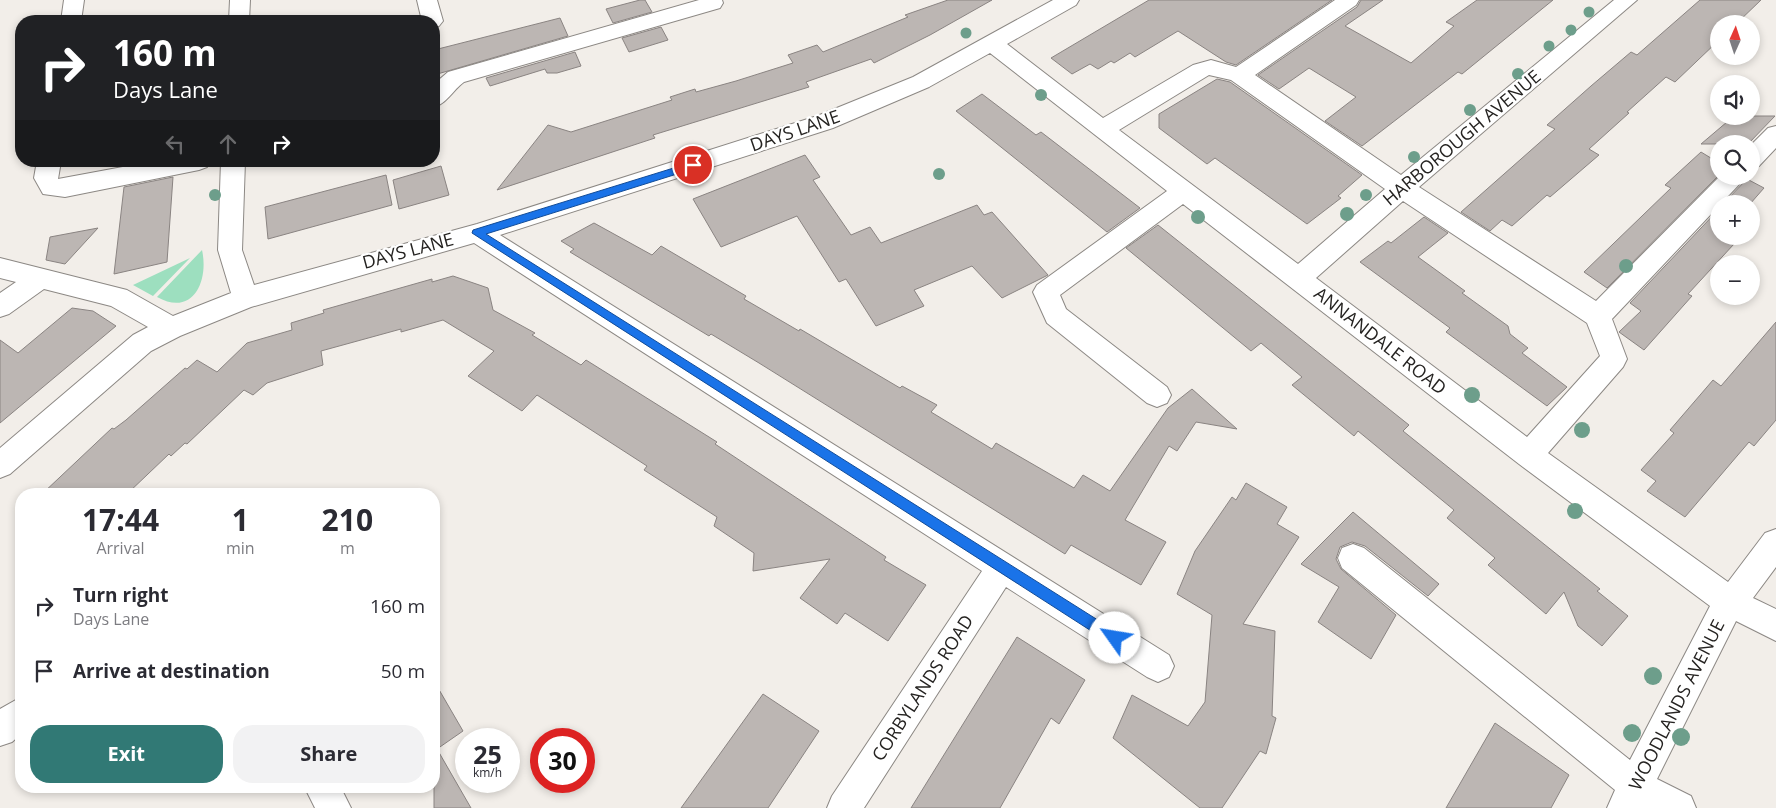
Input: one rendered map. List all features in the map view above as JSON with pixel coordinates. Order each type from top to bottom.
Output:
[{"type":"street","points":[[72,15],[74,0]]},
{"type":"street","points":[[239,15],[240,0]]},
{"type":"street","points":[[426,0],[430,15]]},
{"type":"street","name":"DAYS LANE","points":[[0,465],[142,343],[171,328],[245,298],[477,233],[825,122],[921,82],[993,44],[1069,0]]},
{"type":"street","points":[[1239,74],[1349,0]]},
{"type":"street","name":"HARBOROUGH AVENUE","points":[[1298,278],[1402,188],[1627,0]]},
{"type":"street","points":[[440,91],[456,77],[713,3]]},
{"type":"street","name":"ANNANDALE ROAD","points":[[993,44],[1528,455],[1731,602],[1776,626]]},
{"type":"street","points":[[1102,129],[1201,70],[1211,68],[1239,74],[1402,188],[1598,316],[1614,360],[1528,455]]},
{"type":"street","points":[[1760,151],[1776,134]]},
{"type":"street","points":[[48,167],[46,178],[50,188],[65,188],[169,167]]},
{"type":"street","points":[[233,167],[230,250],[245,298]]},
{"type":"street","points":[[1598,316],[1726,185]]},
{"type":"street","points":[[1157,395],[1056,316],[1046,292],[1184,191]]},
{"type":"street","points":[[477,233],[1158,666]]},
{"type":"street","points":[[0,268],[118,298],[171,328]]},
{"type":"street","points":[[0,307],[40,277]]},
{"type":"street","name":"WOODLANDS AVENUE","points":[[1630,797],[1723,613],[1776,543]]},
{"type":"street","points":[[1353,558],[1630,797],[1679,808]]},
{"type":"street","name":"CORBYLANDS ROAD","points":[[844,808],[1002,567]]},
{"type":"street","points":[[0,730],[15,718]]},
{"type":"street","points":[[325,793],[334,808]]},
{"type":"green space","points":[[202,250],[203,273],[196,293],[189,299],[180,302],[170,302],[157,297]]},
{"type":"green space","points":[[190,258],[153,296],[133,285]]},
{"type":"building","points":[[645,0],[652,12],[613,23],[606,9]]},
{"type":"building","points":[[948,0],[992,0],[930,35],[874,63],[871,59],[806,82],[809,87],[653,135],[655,138],[497,190],[548,125],[571,132],[672,100],[670,97],[695,89],[696,92],[736,81],[793,63],[788,55],[817,45],[823,52],[908,17],[905,15]]},
{"type":"building","points":[[1149,0],[1332,0],[1236,65],[1226,62],[1178,31],[1135,57],[1130,53],[1114,63],[1111,61],[1098,69],[1090,64],[1072,74],[1051,58]]},
{"type":"building","points":[[1361,0],[1383,0],[1345,26],[1411,63],[1454,26],[1446,22],[1477,0],[1553,0],[1462,74],[1458,72],[1362,146],[1325,121],[1356,97],[1309,68],[1279,89],[1258,75],[1357,7]]},
{"type":"building","points":[[1700,0],[1761,0],[1745,15],[1710,15],[1710,49],[1675,82],[1666,77],[1589,149],[1599,155],[1550,197],[1547,195],[1512,226],[1502,220],[1490,231],[1461,212],[1555,129],[1547,125],[1631,52],[1637,55]]},
{"type":"building","points":[[560,18],[568,36],[440,73],[440,48]]},
{"type":"building","points":[[661,27],[668,40],[629,52],[622,38]]},
{"type":"building","points":[[575,52],[581,66],[557,73],[547,73],[545,69],[490,86],[486,78]]},
{"type":"building","points":[[1217,79],[1230,82],[1362,175],[1338,196],[1341,198],[1307,224],[1215,158],[1207,164],[1159,128],[1159,114]]},
{"type":"building","points":[[982,94],[1036,135],[1041,132],[1140,208],[1107,232],[956,111]]},
{"type":"building","points":[[1760,116],[1775,116],[1757,135],[1712,135],[1723,125],[1760,125]]},
{"type":"building","points":[[1710,136],[1710,144],[1701,144]]},
{"type":"building","points":[[1701,152],[1710,158],[1710,184],[1607,288],[1584,272],[1671,188],[1665,185]]},
{"type":"building","points":[[805,155],[820,177],[813,180],[851,235],[870,227],[881,243],[977,205],[984,215],[992,212],[1048,275],[1002,298],[972,266],[914,290],[924,306],[876,326],[846,279],[839,282],[797,216],[721,247],[693,199]]},
{"type":"building","points":[[440,166],[449,195],[399,209],[393,180]]},
{"type":"building","points":[[386,175],[392,205],[268,239],[265,207]]},
{"type":"building","points":[[173,177],[167,262],[114,274],[124,187]]},
{"type":"building","points":[[1741,185],[1758,185],[1764,188],[1758,195],[1732,195]]},
{"type":"building","points":[[1424,217],[1448,233],[1418,257],[1465,291],[1462,293],[1508,326],[1510,334],[1528,348],[1522,353],[1567,387],[1547,406],[1446,332],[1450,328],[1360,262],[1388,241],[1391,243]]},
{"type":"building","points":[[1710,219],[1710,245],[1733,245],[1724,255],[1710,255],[1710,270],[1688,294],[1692,296],[1644,350],[1619,332],[1641,311],[1630,303]]},
{"type":"building","points":[[594,223],[652,255],[661,246],[746,296],[744,299],[799,331],[800,329],[900,388],[902,386],[937,405],[931,412],[992,449],[996,443],[1074,488],[1083,475],[1110,491],[1168,408],[1192,389],[1237,429],[1196,422],[1177,451],[1169,446],[1125,520],[1166,542],[1141,585],[1071,545],[1065,554],[759,363],[711,334],[709,336],[570,252],[574,249],[561,241]]},
{"type":"building","points":[[1158,225],[1409,425],[1403,431],[1600,589],[1597,591],[1628,616],[1602,646],[1578,626],[1564,592],[1546,614],[1488,565],[1495,558],[1447,518],[1454,510],[1358,431],[1354,436],[1292,385],[1302,377],[1261,343],[1251,351],[1126,248]]},
{"type":"building","points":[[98,228],[65,264],[46,260],[50,237]]},
{"type":"building","points":[[453,276],[488,288],[493,310],[535,333],[532,335],[581,365],[586,360],[717,442],[715,444],[886,557],[884,560],[926,585],[888,641],[845,613],[837,624],[800,598],[830,559],[753,571],[754,553],[714,526],[717,517],[644,470],[647,466],[537,395],[522,411],[468,376],[494,351],[443,320],[401,332],[401,329],[321,351],[323,365],[267,383],[253,395],[244,390],[187,444],[185,443],[171,456],[169,454],[133,488],[48,488],[112,428],[114,429],[126,420],[185,368],[187,369],[197,360],[217,372],[247,343],[292,330],[291,323],[324,313],[323,310],[432,279],[432,282]]},
{"type":"building","points":[[72,308],[93,311],[116,326],[0,423],[0,340],[18,353]]},
{"type":"building","points":[[1776,322],[1776,420],[1754,446],[1749,442],[1685,517],[1647,491],[1656,481],[1641,470],[1674,433],[1670,430],[1713,380],[1721,386]]},
{"type":"building","points":[[1246,483],[1287,507],[1277,524],[1299,537],[1243,624],[1275,631],[1272,716],[1276,718],[1266,754],[1260,751],[1222,808],[1200,808],[1113,738],[1132,695],[1188,726],[1205,702],[1212,615],[1177,594],[1195,551],[1232,497],[1236,500]]},
{"type":"building","points":[[1353,512],[1439,584],[1428,596],[1365,546],[1352,542],[1340,547],[1336,559],[1341,569],[1396,615],[1371,659],[1318,622],[1339,587],[1301,564]]},
{"type":"building","points":[[1017,637],[1085,680],[1059,724],[1051,718],[1000,808],[911,808]]},
{"type":"building","points":[[440,691],[461,728],[455,728],[455,737],[440,747]]},
{"type":"building","points":[[763,694],[819,731],[768,808],[681,808]]},
{"type":"building","points":[[1495,723],[1569,775],[1551,808],[1446,808]]},
{"type":"building","points":[[440,754],[455,780],[455,793],[462,793],[471,808],[434,808],[434,793],[440,793]]},
{"type":"route","points":[[693,165],[477,233],[1115,638]]}]
